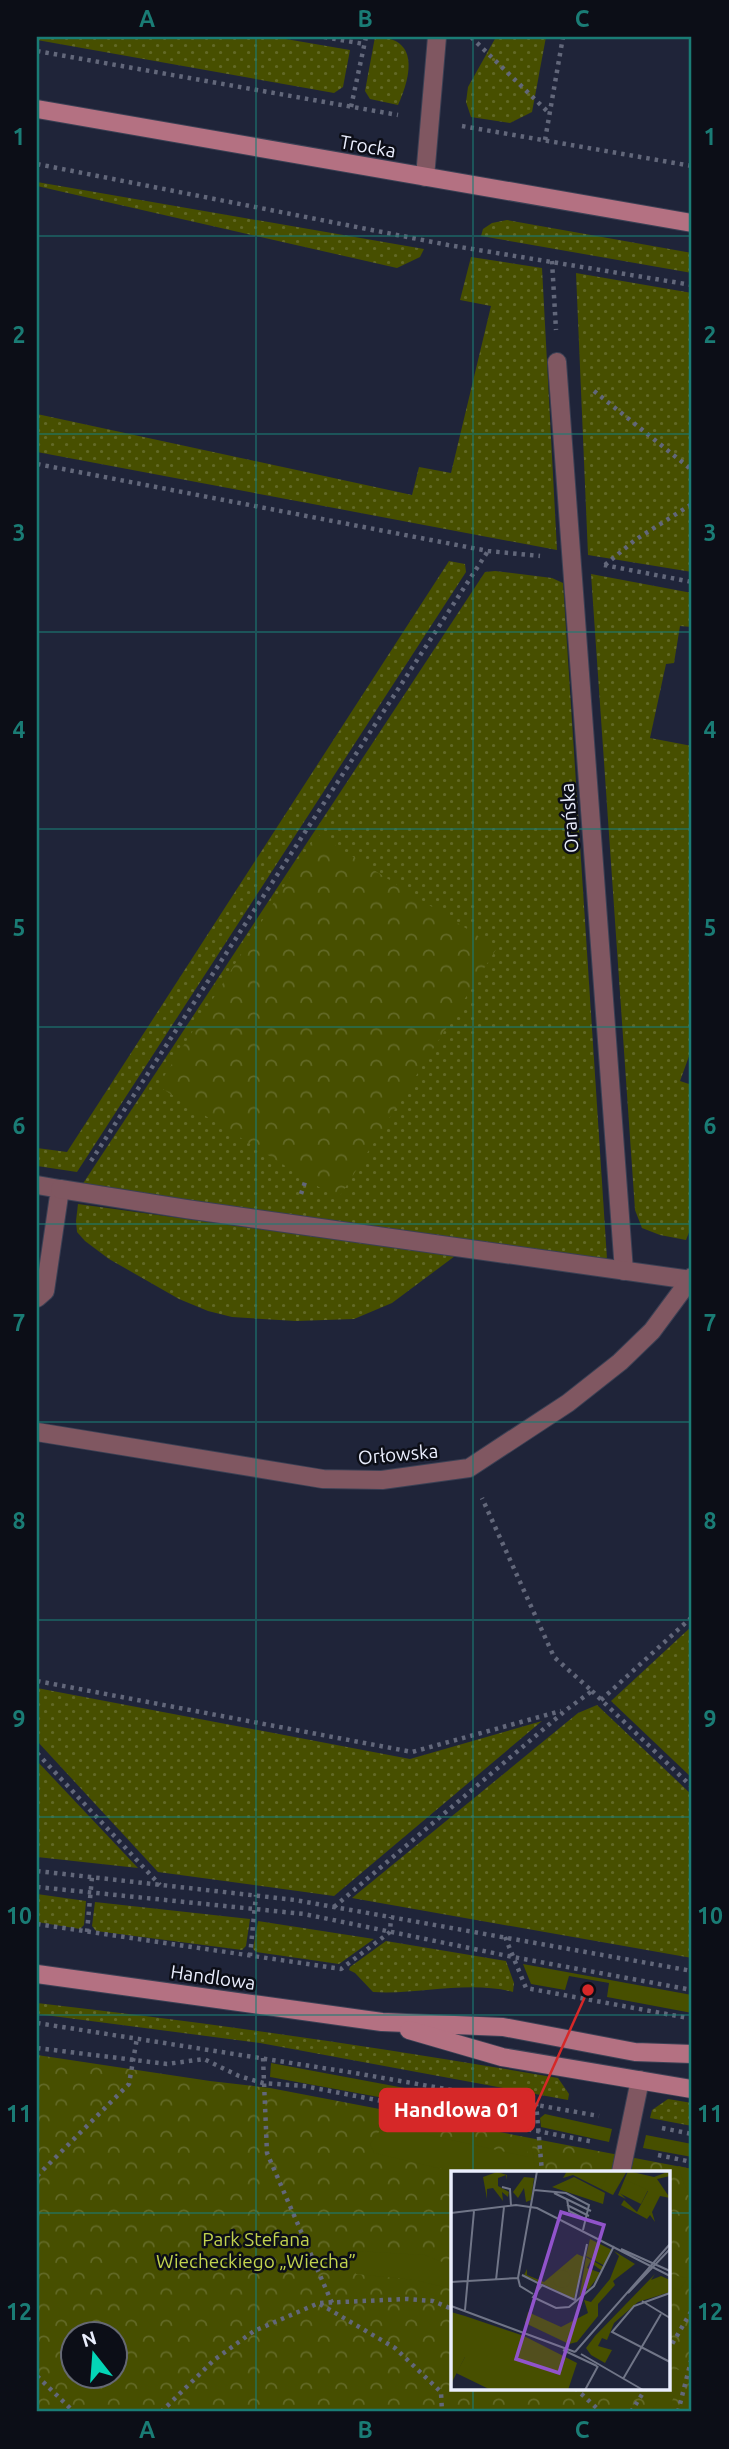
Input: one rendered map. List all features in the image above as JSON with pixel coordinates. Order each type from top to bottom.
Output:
[{"type":"street","points":[[425,177],[437,37]]},
{"type":"street","name":"Trocka","points":[[37,109],[692,223]]},
{"type":"street","name":"Orańska","points":[[557,362],[624,1271]]},
{"type":"street","points":[[37,1185],[692,1279]]},
{"type":"street","points":[[37,1298],[45,1291],[66,1190]]},
{"type":"street","name":"Orłowska","points":[[37,1432],[323,1479],[382,1480],[469,1468],[568,1402],[620,1362],[652,1331],[692,1279]]},
{"type":"street","name":"Handlowa","points":[[37,1974],[382,2022],[503,2027],[635,2052],[692,2054]]},
{"type":"street","name":"Handlowa","points":[[382,2022],[502,2057],[692,2090]]},
{"type":"street","points":[[621,2171],[640,2080]]},
{"type":"path","points":[[324,37],[365,44]]},
{"type":"path","points":[[351,107],[366,37]]},
{"type":"path","points":[[471,37],[550,113]]},
{"type":"path","points":[[545,140],[563,37]]},
{"type":"path","points":[[37,51],[692,166]]},
{"type":"path","points":[[37,164],[448,245],[692,285]]},
{"type":"path","points":[[552,261],[557,362],[692,470]]},
{"type":"path","points":[[37,464],[488,551],[571,559],[692,582]]},
{"type":"path","points":[[605,565],[635,540],[692,505]]},
{"type":"path","points":[[66,1190],[488,551]]},
{"type":"path","points":[[469,1468],[554,1657],[692,1787]]},
{"type":"path","points":[[601,1700],[692,1617]]},
{"type":"path","points":[[37,1681],[412,1752],[566,1710]]},
{"type":"path","points":[[334,1907],[566,1710],[592,1691]]},
{"type":"path","points":[[37,1753],[160,1885]]},
{"type":"path","points":[[37,1871],[256,1895],[692,1971]]},
{"type":"path","points":[[88,1932],[92,1877]]},
{"type":"path","points":[[37,1887],[304,1914],[692,1990]]},
{"type":"path","points":[[250,1956],[256,1895]]},
{"type":"path","points":[[37,1924],[341,1969],[390,1931],[391,1917]]},
{"type":"path","points":[[505,1937],[526,1989],[692,2019]]},
{"type":"path","points":[[37,2023],[536,2103],[692,2134]]},
{"type":"path","points":[[37,2176],[129,2084],[137,2038]]},
{"type":"path","points":[[37,2048],[167,2064],[204,2059],[239,2076],[263,2083],[304,2087],[692,2162]]},
{"type":"path","points":[[263,2058],[267,2153],[332,2303]]},
{"type":"path","points":[[536,2103],[542,2171]]},
{"type":"path","points":[[161,2412],[214,2360],[254,2331],[319,2303],[407,2299],[433,2301],[451,2308]]},
{"type":"path","points":[[319,2303],[395,2348],[441,2392],[442,2412]]},
{"type":"path","points":[[670,2348],[692,2310]]},
{"type":"path","points":[[678,2412],[692,2357]]},
{"type":"path","points":[[37,2376],[74,2412]]},
{"type":"path","points":[[577,2390],[601,2412]]},
{"type":"path","points":[[631,2412],[645,2390]]},
{"type":"green space","points":[[37,37],[274,37],[350,50],[343,87],[334,93],[37,40]]},
{"type":"green space","points":[[375,37],[389,39],[405,51],[408,71],[398,105],[370,99],[365,91]]},
{"type":"green space","points":[[496,37],[546,37],[532,112],[510,123],[471,117],[466,102],[468,87]]},
{"type":"green space","points":[[37,182],[424,249],[420,257],[397,268],[37,186]]},
{"type":"green space","points":[[507,220],[692,253],[692,273],[481,236],[483,229],[492,223]]},
{"type":"green space","points":[[471,257],[542,268],[557,550],[37,452],[37,414],[412,495],[419,467],[451,473],[491,306],[460,300]]},
{"type":"green space","points":[[576,273],[692,293],[692,572],[588,555]]},
{"type":"green space","points":[[449,561],[465,564],[466,572],[77,1172],[37,1166],[37,1148],[67,1152]]},
{"type":"green space","points":[[485,572],[552,578],[563,583],[607,1259],[82,1185]]},
{"type":"green space","points":[[591,574],[692,593],[692,627],[680,626],[674,663],[666,664],[650,738],[692,746],[692,1048],[680,1081],[692,1085],[692,1225],[686,1240],[642,1228],[635,1210]]},
{"type":"green space","points":[[317,834],[497,948],[338,1199],[158,1086]]},
{"type":"green space","points":[[78,1204],[455,1256],[392,1303],[354,1319],[296,1321],[232,1317],[179,1299],[109,1259],[77,1232]]},
{"type":"green space","points":[[692,1626],[692,1778],[611,1701]]},
{"type":"green space","points":[[37,1688],[410,1759],[542,1721],[334,1896],[158,1872],[37,1741]]},
{"type":"green space","points":[[597,1705],[692,1795],[692,1958],[352,1898],[578,1713]]},
{"type":"green space","points":[[37,1761],[138,1868],[37,1857]]},
{"type":"green space","points":[[37,1894],[86,1901],[84,1925],[80,1929],[37,1922]]},
{"type":"green space","points":[[95,1902],[250,1919],[246,1946],[242,1950],[96,1931],[92,1926]]},
{"type":"green space","points":[[258,1921],[374,1939],[339,1964],[256,1952],[253,1949]]},
{"type":"green space","points":[[386,1941],[506,1961],[514,1983],[513,1992],[479,1987],[373,1992],[349,1970]]},
{"type":"green space","points":[[523,1964],[692,1995],[692,2013],[607,1997],[609,1983],[569,1976],[565,1990],[531,1984]]},
{"type":"green space","points":[[37,2003],[298,2037],[558,2078],[569,2094],[568,2100],[260,2043],[37,2014]]},
{"type":"green space","name":"Park Stefana Wiecheckiego „Wiecha”","points":[[37,2055],[270,2088],[692,2169],[692,2412],[37,2412]]},
{"type":"green space","points":[[271,2063],[527,2111],[530,2125],[270,2077]]},
{"type":"green space","points":[[668,2099],[692,2103],[692,2126],[650,2118],[652,2110]]},
{"type":"green space","points":[[545,2114],[612,2129],[609,2142],[541,2127],[540,2118]]},
{"type":"green space","points":[[384,2125],[528,2157],[528,2139],[532,2144],[535,2171],[451,2171],[374,2153],[370,2144]]},
{"type":"green space","points":[[646,2135],[692,2144],[692,2157],[643,2148]]},
{"type":"green space","points":[[678,2166],[692,2169],[692,2206]]},
{"type":"green space","points":[[356,2251],[425,2255],[451,2266],[451,2289],[415,2280],[356,2274]]},
{"type":"green space","points":[[670,2274],[687,2278],[680,2290],[670,2288]]},
{"type":"green space","points":[[676,2369],[681,2371],[669,2412],[651,2412],[664,2390],[670,2390],[670,2380]]},
{"type":"place","name":"Handlowa 01","points":[[588,1990]]}]
